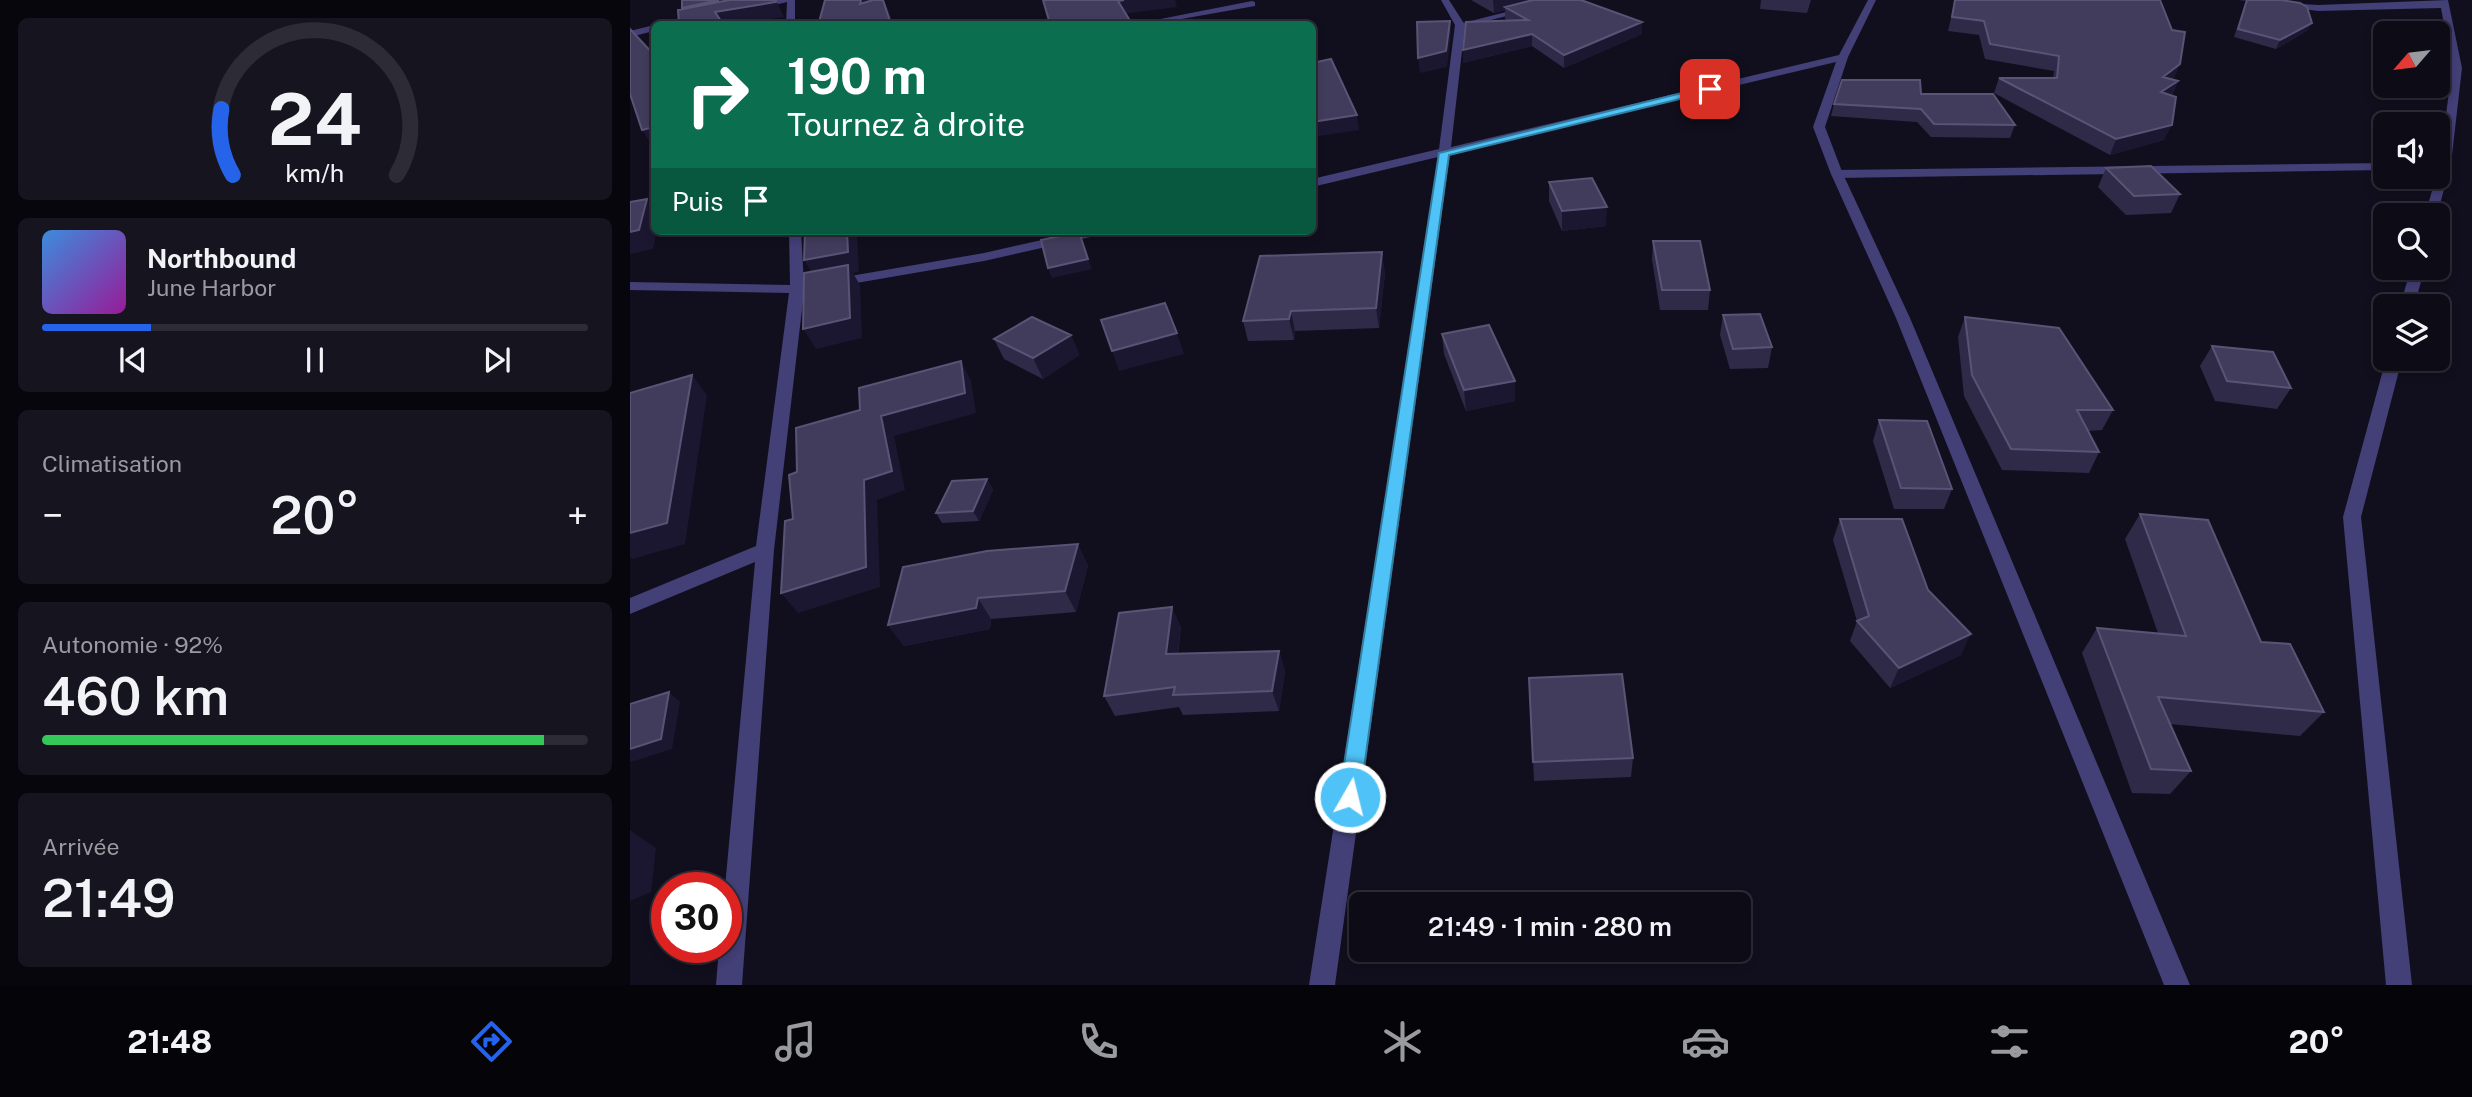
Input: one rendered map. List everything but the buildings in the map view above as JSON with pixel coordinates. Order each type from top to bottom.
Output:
[{"type":"street","points":[[747,8],[784,0]]},
{"type":"street","points":[[790,21],[791,0]]},
{"type":"street","points":[[1322,985],[1444,153],[1460,25],[1445,0]]},
{"type":"street","points":[[1460,25],[1565,0]]},
{"type":"street","points":[[1872,0],[1843,57],[1819,127],[1837,174],[1903,318],[2177,985]]},
{"type":"street","points":[[2242,0],[2319,8],[2444,3],[2457,68],[2450,112]]},
{"type":"street","points":[[1157,21],[1252,4]]},
{"type":"street","points":[[685,21],[709,16]]},
{"type":"street","points":[[630,34],[651,29]]},
{"type":"street","points":[[1316,182],[1843,57]]},
{"type":"street","points":[[1837,174],[2373,166]]},
{"type":"street","points":[[729,985],[765,550],[797,289],[795,235]]},
{"type":"street","points":[[630,286],[797,289],[984,257],[1081,235]]},
{"type":"street","points":[[2391,371],[2352,517],[2399,985]]},
{"type":"street","points":[[630,606],[765,550]]},
{"type":"route","points":[[1350,797],[1444,153],[1710,89]]}]
